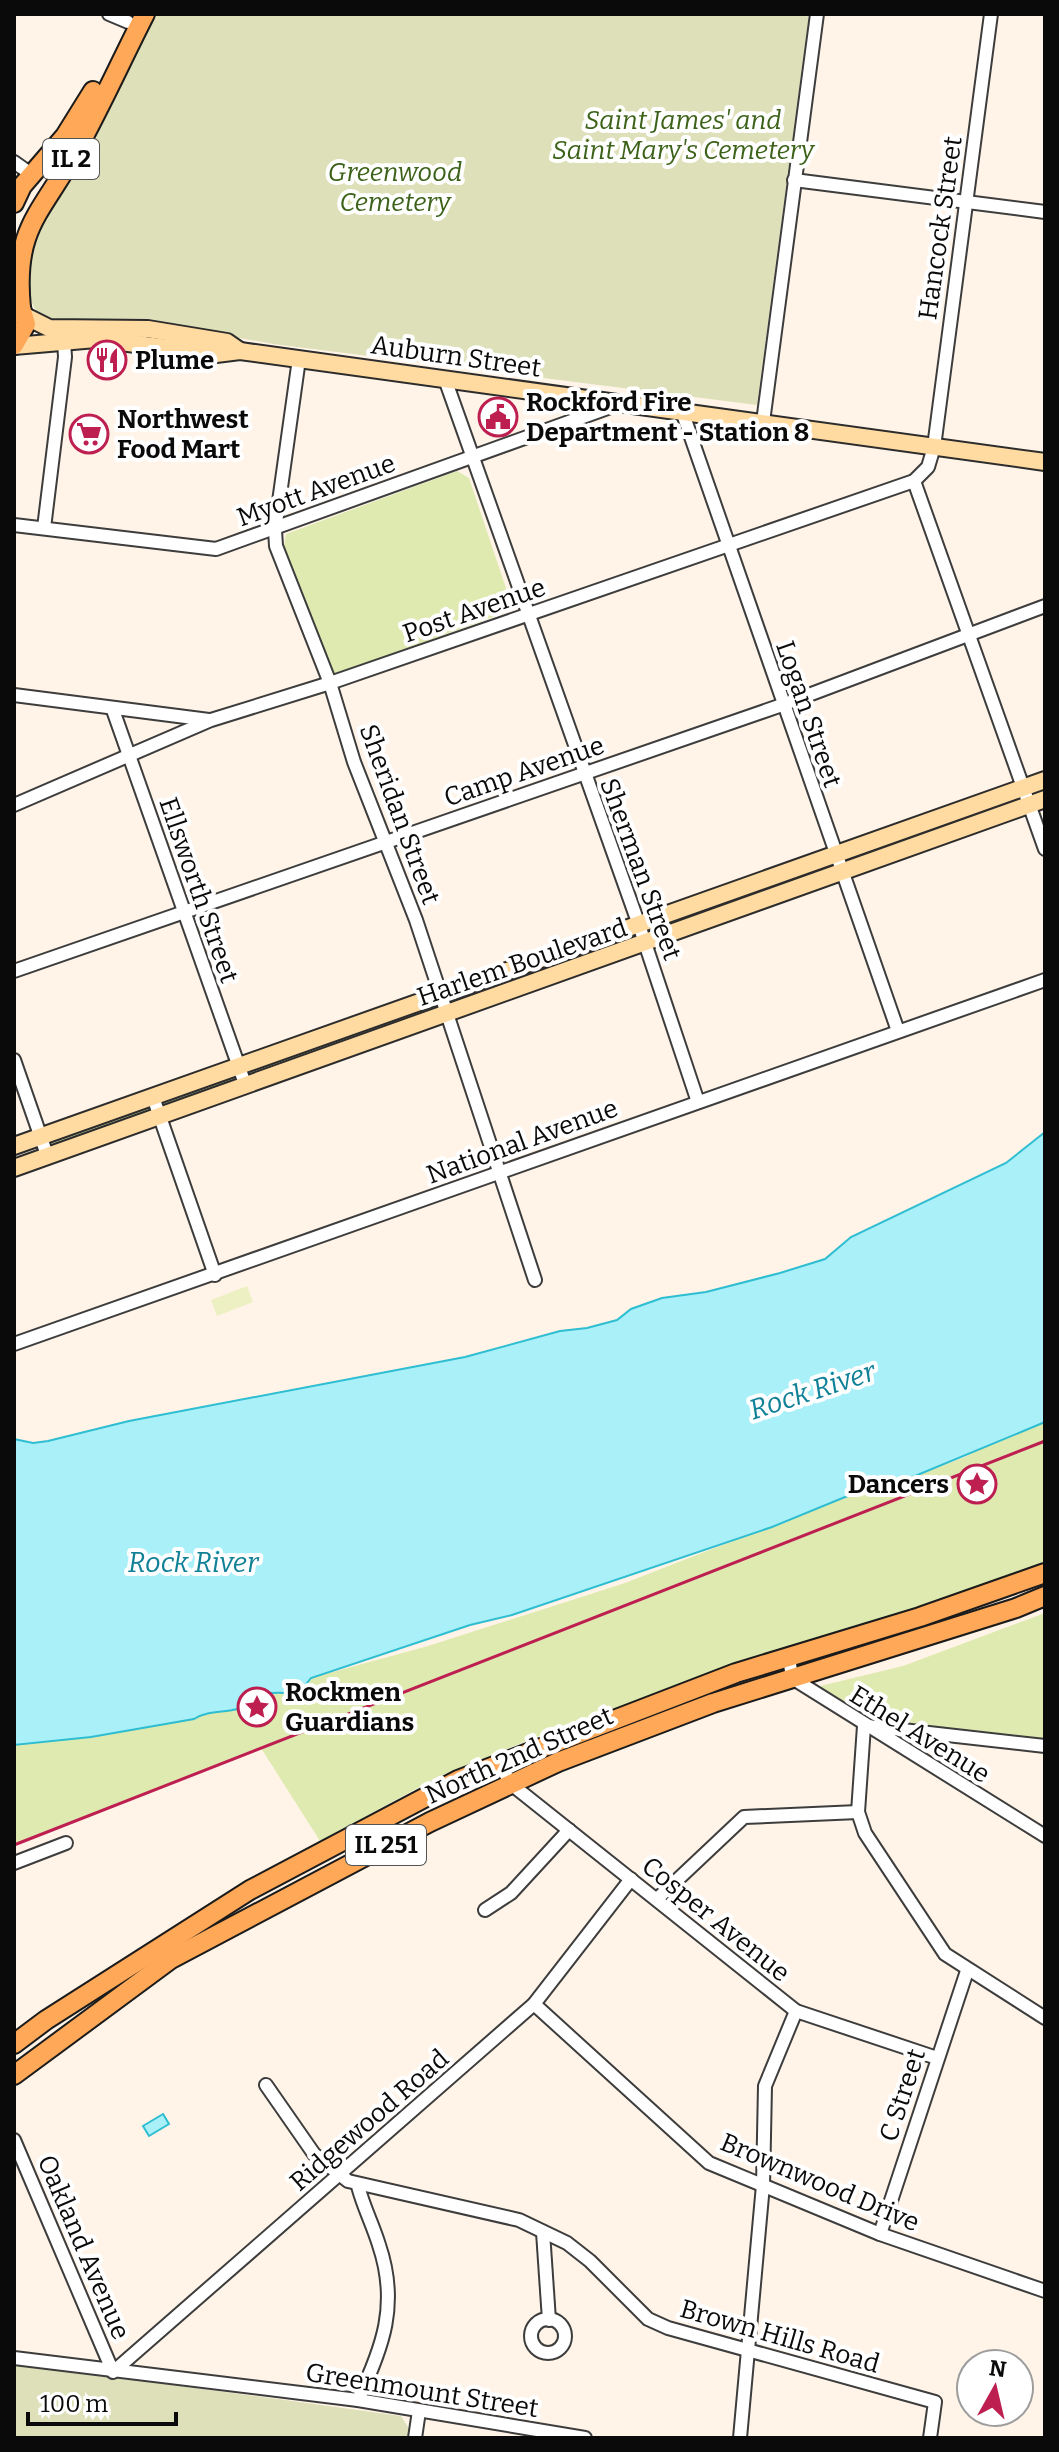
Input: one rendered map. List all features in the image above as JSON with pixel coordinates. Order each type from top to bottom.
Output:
[{"type":"main road","name":"IL 2","points":[[14,203],[31,174],[81,113],[135,17]]},
{"type":"main road","name":"IL 2","points":[[20,308],[18,271],[28,229],[47,192],[76,151],[135,17]]},
{"type":"main road","points":[[14,346],[24,333],[20,308]]},
{"type":"main road","name":"North 2nd Street","points":[[14,2044],[46,2020],[250,1890],[380,1820],[499,1763],[595,1725],[789,1657],[920,1617],[1045,1573]]},
{"type":"main road","name":"North 2nd Street","points":[[14,2075],[171,1959],[402,1837],[558,1762],[713,1703],[1045,1596]]},
{"type":"street","points":[[109,14],[135,17]]},
{"type":"street","points":[[763,422],[817,14]]},
{"type":"street","name":"Hancock Street","points":[[934,447],[991,14]]},
{"type":"street","points":[[14,162],[31,174]]},
{"type":"street","points":[[794,180],[1045,212]]},
{"type":"street","name":"Auburn Street","points":[[20,308],[49,328],[148,329],[227,342],[240,351]]},
{"type":"street","name":"Auburn Street","points":[[14,346],[112,340],[216,354],[240,351],[1045,462]]},
{"type":"street","points":[[44,528],[65,357],[64,341]]},
{"type":"street","name":"Sheridan Street","points":[[299,359],[275,530],[281,561],[330,683],[354,762],[416,920],[535,1280]]},
{"type":"street","name":"Sherman Street","points":[[445,379],[470,457],[639,925],[698,1102]]},
{"type":"street","name":"Myott Avenue","points":[[14,525],[208,549],[275,530],[621,403]]},
{"type":"street","name":"Logan Street","points":[[682,411],[898,1031]]},
{"type":"street","points":[[934,447],[928,467],[914,481],[1023,787],[1038,802],[1045,849]]},
{"type":"street","name":"Post Avenue","points":[[14,805],[211,720],[330,683],[728,548],[914,481]]},
{"type":"street","name":"Camp Avenue","points":[[14,971],[782,705],[1045,606]]},
{"type":"street","points":[[14,695],[113,710],[211,720]]},
{"type":"street","name":"Ellsworth Street","points":[[113,710],[245,1084]]},
{"type":"street","name":"Harlem Boulevard","points":[[14,1146],[1045,780]]},
{"type":"street","name":"Harlem Boulevard","points":[[14,1168],[1038,802]]},
{"type":"street","name":"National Avenue","points":[[14,1344],[1045,980]]},
{"type":"street","points":[[14,1060],[47,1155]]},
{"type":"street","points":[[153,1097],[215,1275]]},
{"type":"street","points":[[789,1657],[792,1678]]},
{"type":"street","name":"Ethel Avenue","points":[[792,1678],[864,1726],[1045,1836]]},
{"type":"street","points":[[1045,1746],[864,1726],[858,1812],[865,1833],[945,1954],[967,1971],[1045,2018]]},
{"type":"street","name":"Cosper Avenue","points":[[499,1763],[511,1784],[796,2011],[937,2058]]},
{"type":"street","points":[[657,1899],[744,1817],[858,1812]]},
{"type":"street","points":[[485,1910],[511,1893],[569,1830]]},
{"type":"street","points":[[14,1863],[66,1843]]},
{"type":"street","name":"Ridgewood Road","points":[[113,2372],[534,2004],[631,1879]]},
{"type":"street","name":"C Street","points":[[880,2234],[967,1971]]},
{"type":"street","name":"Brownwood Drive","points":[[534,2004],[709,2163],[880,2234],[1045,2291]]},
{"type":"street","points":[[740,2438],[763,2185],[765,2086],[796,2011]]},
{"type":"street","name":"Brown Hills Road","points":[[266,2085],[314,2154],[358,2186],[500,2215],[567,2243],[590,2261],[648,2319],[935,2402],[930,2438]]},
{"type":"street","name":"Oakland Avenue","points":[[14,2140],[113,2372]]},
{"type":"street","points":[[358,2186],[386,2270],[389,2300],[383,2346],[358,2400]]},
{"type":"street","points":[[543,2232],[549,2320]]},
{"type":"street","name":"Greenmount Street","points":[[14,2358],[358,2400],[585,2438]]},
{"type":"street","points":[[415,2438],[419,2411]]},
{"type":"green space","name":"Greenwood Cemetery","points":[[151,14],[809,14],[757,405],[273,344],[184,328],[55,321],[39,316],[28,296],[31,239]]},
{"type":"green space","points":[[457,471],[469,478],[512,606],[507,612],[333,675],[284,546],[286,534]]},
{"type":"green space","points":[[1018,797],[1019,802],[845,861],[846,858]]},
{"type":"green space","points":[[829,864],[831,870],[647,932],[647,929]]},
{"type":"green space","points":[[631,936],[632,941],[448,1003],[449,1000]]},
{"type":"green space","points":[[432,1005],[434,1011],[250,1073],[250,1070]]},
{"type":"green space","points":[[231,1076],[233,1082],[165,1105],[165,1100]]},
{"type":"green space","points":[[148,1107],[148,1112],[55,1146],[51,1143]]},
{"type":"green space","points":[[247,1286],[253,1302],[217,1316],[211,1300]]},
{"type":"green space","points":[[1045,1422],[1045,1562],[876,1622],[710,1674],[539,1736],[438,1777],[320,1841],[261,1748],[14,1845],[14,1745],[91,1737],[194,1719],[207,1713],[242,1708],[266,1694],[295,1692],[311,1678],[428,1646],[625,1583],[845,1497],[903,1481],[965,1457],[1015,1430]]},
{"type":"green space","points":[[1045,1613],[1045,1746],[864,1726],[816,1687],[903,1666]]},
{"type":"green space","points":[[14,2363],[401,2416],[410,2430],[409,2438],[14,2438]]},
{"type":"water","name":"Rock River","points":[[1045,1132],[1045,1422],[903,1481],[845,1497],[772,1527],[512,1615],[470,1625],[311,1678],[295,1692],[266,1694],[242,1708],[194,1719],[91,1737],[14,1745],[14,1439],[33,1443],[48,1441],[129,1421],[465,1357],[560,1331],[617,1320],[631,1309],[662,1298],[706,1292],[780,1273],[825,1259],[851,1237],[1006,1163]]},
{"type":"water","points":[[163,2114],[169,2124],[149,2136],[143,2126]]},
{"type":"railway","points":[[14,1845],[1045,1441]]},
{"type":"place","name":"Plume","points":[[107,360]]},
{"type":"place","name":"Rockford Fire Department - Station 8","points":[[498,417]]},
{"type":"place","name":"Northwest Food Mart","points":[[89,434]]},
{"type":"place","name":"Dancers","points":[[977,1484]]},
{"type":"place","name":"Rockmen Guardians","points":[[257,1707]]},
{"type":"park label","name":"Saint James' and Saint Mary's Cemetery","points":[[683,135]]}]
